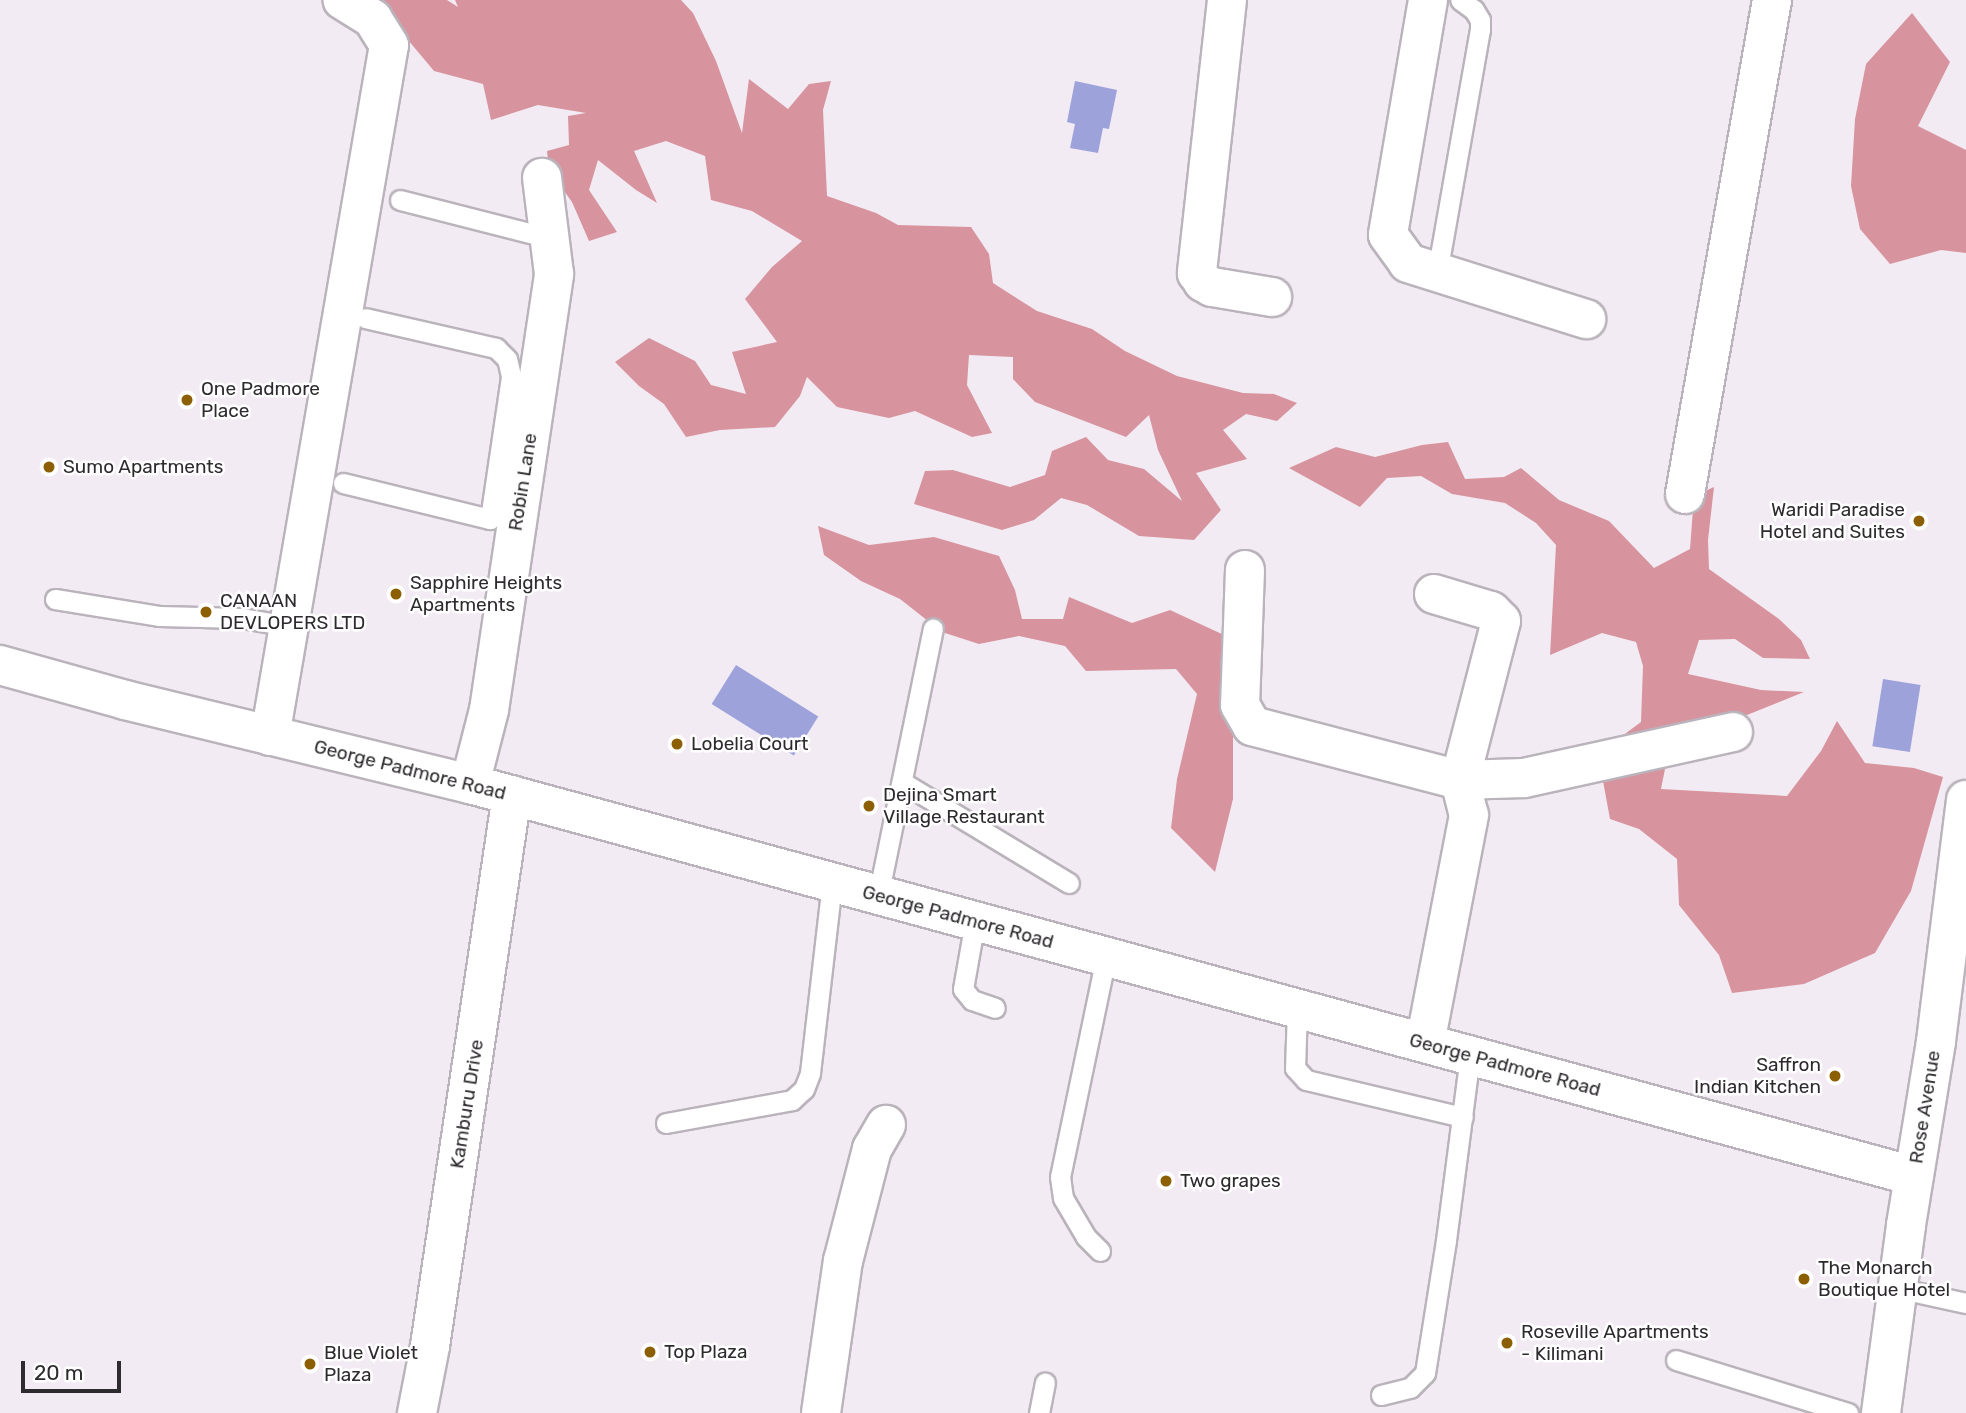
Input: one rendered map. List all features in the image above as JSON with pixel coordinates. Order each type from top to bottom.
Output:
[{"type":"street","points":[[270,736],[389,45],[373,19],[342,0]]},
{"type":"street","points":[[1227,0],[1197,273],[1203,282],[1212,287],[1272,297]]},
{"type":"street","points":[[1428,0],[1388,235],[1408,262],[1586,319]]},
{"type":"street","points":[[1685,494],[1772,0]]},
{"type":"street","name":"Robin Lane","points":[[470,784],[489,710],[503,523],[554,274],[542,178]]},
{"type":"street","points":[[1245,570],[1240,705],[1252,726],[1460,780],[1524,778],[1733,732]]},
{"type":"street","points":[[1425,1043],[1469,815],[1460,780],[1501,621],[1490,611],[1433,594]]},
{"type":"street","name":"George Padmore Road","points":[[0,665],[125,701],[512,795],[1914,1176]]},
{"type":"street","name":"Kamburu Drive","points":[[417,1413],[432,1333],[512,795]]},
{"type":"street","name":"Rose Avenue","points":[[1881,1413],[1897,1288],[1936,1041],[1966,800]]},
{"type":"street","points":[[821,1413],[843,1261],[872,1149],[886,1125]]},
{"type":"lane","points":[[1437,273],[1480,30],[1480,20],[1474,10],[1460,0]]},
{"type":"lane","points":[[400,200],[549,238]]},
{"type":"lane","points":[[343,483],[503,523],[511,376],[507,359],[496,348],[365,318]]},
{"type":"lane","points":[[55,599],[159,616],[219,616],[289,626]]},
{"type":"lane","points":[[878,896],[933,629]]},
{"type":"lane","points":[[902,782],[1069,883]]},
{"type":"lane","points":[[666,1124],[792,1100],[804,1089],[810,1073],[832,884]]},
{"type":"lane","points":[[975,920],[963,989],[972,1000],[995,1007]]},
{"type":"lane","points":[[1100,1251],[1086,1237],[1063,1198],[1060,1177],[1106,957]]},
{"type":"lane","points":[[1297,1009],[1295,1068],[1306,1080],[1463,1117]]},
{"type":"lane","points":[[1381,1395],[1410,1388],[1425,1373],[1470,1055]]},
{"type":"lane","points":[[1897,1288],[1966,1303]]},
{"type":"lane","points":[[1676,1360],[1848,1413]]},
{"type":"lane","points":[[1040,1413],[1045,1382]]},
{"type":"shaded area","points":[[359,0],[447,0],[458,7],[455,0],[681,0],[693,13],[716,61],[742,133],[749,79],[788,109],[809,84],[831,81],[823,110],[827,196],[876,213],[898,225],[971,227],[989,254],[993,283],[1037,311],[1092,329],[1125,351],[1177,376],[1243,393],[1274,394],[1297,403],[1277,421],[1246,414],[1223,430],[1247,459],[1196,473],[1221,510],[1194,540],[1139,536],[1087,505],[1061,498],[1034,520],[1002,530],[914,504],[925,471],[953,470],[1010,487],[1045,475],[1052,451],[1086,437],[1108,460],[1144,469],[1182,501],[1158,450],[1149,415],[1126,437],[1035,402],[1013,379],[1013,357],[969,355],[967,385],[992,433],[972,437],[915,411],[889,418],[837,407],[807,377],[800,396],[775,427],[720,430],[686,437],[664,404],[639,386],[615,362],[649,338],[695,361],[711,385],[746,394],[732,352],[777,342],[745,299],[772,267],[802,241],[752,211],[711,200],[705,156],[666,141],[634,151],[657,203],[598,160],[589,190],[617,232],[589,241],[572,202],[549,170],[547,151],[569,145],[568,116],[586,113],[538,105],[491,120],[483,84],[434,71],[403,34]]},
{"type":"shaded area","points":[[1912,13],[1950,62],[1918,126],[1966,150],[1966,253],[1941,250],[1890,264],[1860,229],[1851,186],[1855,119],[1866,64]]},
{"type":"shaded area","points":[[1448,442],[1465,479],[1504,477],[1521,468],[1559,500],[1609,521],[1654,568],[1690,549],[1694,496],[1714,487],[1708,540],[1709,569],[1779,619],[1801,640],[1810,659],[1763,658],[1735,639],[1699,640],[1688,674],[1761,690],[1804,692],[1737,719],[1667,759],[1661,789],[1787,796],[1821,751],[1837,721],[1865,763],[1914,768],[1943,777],[1911,891],[1875,953],[1804,984],[1732,993],[1719,955],[1679,905],[1677,859],[1639,829],[1610,819],[1601,770],[1610,745],[1641,722],[1643,666],[1636,642],[1602,633],[1550,655],[1556,545],[1536,523],[1505,503],[1452,494],[1421,476],[1387,478],[1360,507],[1289,468],[1336,447],[1375,457],[1422,445]]},
{"type":"shaded area","points":[[818,526],[869,545],[934,537],[999,556],[1015,590],[1022,619],[1063,619],[1069,597],[1132,623],[1170,610],[1239,642],[1233,731],[1233,799],[1215,872],[1171,828],[1177,779],[1197,694],[1176,669],[1086,671],[1065,646],[1019,636],[979,644],[942,632],[900,599],[861,581],[824,555]]},
{"type":"water","points":[[1075,81],[1117,90],[1109,129],[1103,128],[1098,153],[1070,148],[1075,124],[1067,122]]},
{"type":"water","points":[[736,665],[818,716],[794,755],[712,704]]},
{"type":"water","points":[[1883,679],[1921,685],[1910,752],[1872,746]]},
{"type":"place","name":"One Padmore Place","points":[[187,400]]},
{"type":"place","name":"Sumo Apartments","points":[[49,467]]},
{"type":"place","name":"Waridi Paradise Hotel and Suites","points":[[1919,521]]},
{"type":"place","name":"Sapphire Heights Apartments","points":[[396,594]]},
{"type":"place","name":"CANAAN DEVLOPERS LTD","points":[[206,612]]},
{"type":"place","name":"Lobelia Court","points":[[677,744]]},
{"type":"place","name":"Dejina Smart Village Restaurant","points":[[869,806]]},
{"type":"place","name":"Saffron Indian Kitchen","points":[[1835,1076]]},
{"type":"place","name":"Two grapes","points":[[1166,1181]]},
{"type":"place","name":"The Monarch Boutique Hotel","points":[[1804,1279]]},
{"type":"place","name":"Roseville Apartments - Kilimani","points":[[1507,1343]]},
{"type":"place","name":"Top Plaza","points":[[650,1352]]},
{"type":"place","name":"Blue Violet Plaza","points":[[310,1364]]}]
